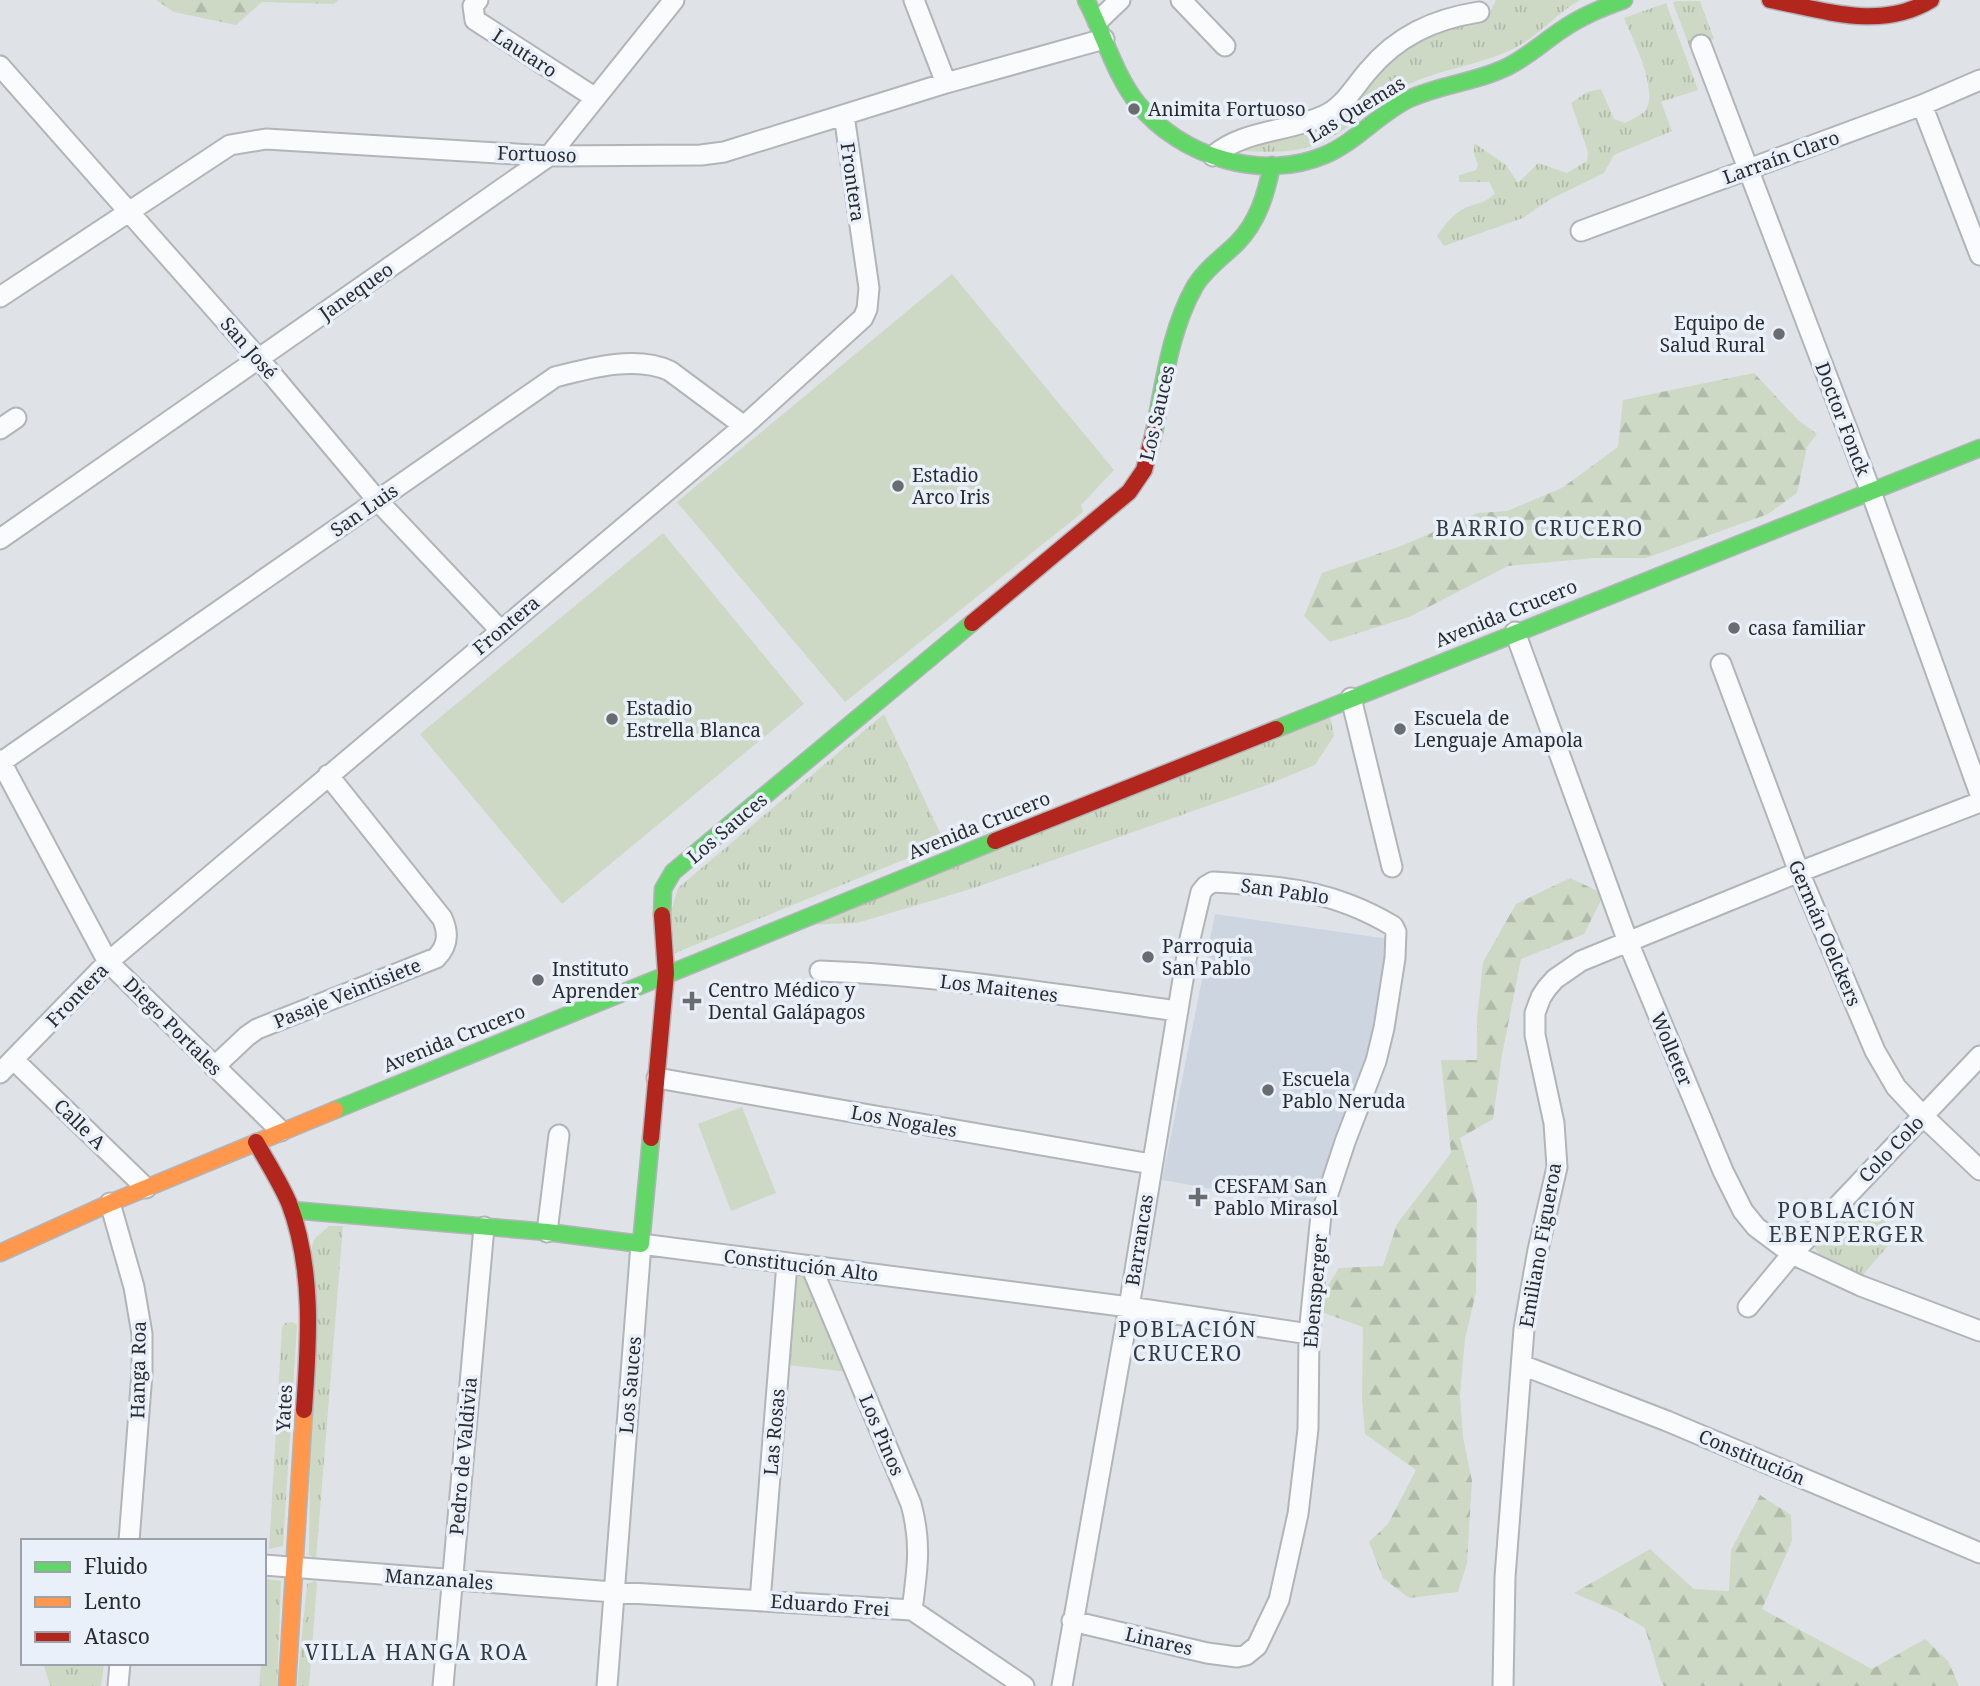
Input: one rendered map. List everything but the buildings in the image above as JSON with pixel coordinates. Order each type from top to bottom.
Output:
[{"type":"main road","name":"Las Quemas","points":[[1086,0],[1128,88],[1139,105],[1180,142],[1231,161],[1272,165],[1301,162],[1326,155],[1407,99],[1499,71],[1566,27],[1624,0]]},
{"type":"main road","points":[[1770,0],[1858,8],[1879,19],[1902,16],[1923,7],[1931,0]]},
{"type":"main road","name":"Los Sauces","points":[[641,1244],[666,973],[661,898],[663,889],[673,872],[1120,502],[1137,481],[1150,453],[1182,312],[1209,266],[1244,235],[1255,218],[1266,193],[1272,165]]},
{"type":"main road","name":"Avenida Crucero","points":[[0,1253],[281,1131],[666,973],[1980,448]]},
{"type":"main road","name":"Yates","points":[[256,1142],[292,1210],[307,1287],[310,1338],[287,1686]]},
{"type":"main road","name":"Constitución Alto","points":[[292,1210],[547,1232],[641,1244]]},
{"type":"street","name":"Lautaro","points":[[478,0],[473,6],[475,20],[594,97]]},
{"type":"street","name":"Janequeo","points":[[0,539],[549,156],[674,0]]},
{"type":"street","points":[[914,0],[946,83]]},
{"type":"street","points":[[1101,30],[1120,0]]},
{"type":"street","points":[[1181,0],[1225,46]]},
{"type":"street","points":[[1213,156],[1240,140],[1324,116],[1337,108],[1370,69],[1411,32],[1454,16],[1479,12]]},
{"type":"street","name":"Fortuoso","points":[[0,297],[230,145],[266,139],[549,156],[680,157],[724,152],[946,83],[1101,30]]},
{"type":"street","name":"Doctor Fonck","points":[[1701,46],[1871,492],[1980,794]]},
{"type":"street","name":"San José","points":[[0,66],[259,359],[378,501],[500,630]]},
{"type":"street","name":"Larraín Claro","points":[[1581,230],[1922,105],[1980,80]]},
{"type":"street","points":[[1922,105],[1980,255]]},
{"type":"street","name":"Frontera","points":[[7,1067],[108,962],[744,426],[856,326],[867,309],[869,288],[844,115]]},
{"type":"street","name":"San Luis","points":[[0,762],[542,385],[561,376],[638,363],[661,366],[744,426]]},
{"type":"street","name":"Wolleter","points":[[1515,632],[1628,942],[1733,1195],[1756,1227],[1793,1254],[1861,1286],[1980,1331]]},
{"type":"street","name":"Germán Oelckers","points":[[1721,664],[1799,872],[1875,1051],[1896,1087],[1980,1170]]},
{"type":"street","points":[[1351,698],[1392,867]]},
{"type":"street","name":"Diego Portales","points":[[0,762],[108,962],[281,1131]]},
{"type":"street","name":"Pasaje Veintisiete","points":[[214,1067],[257,1029],[436,958],[444,947],[447,933],[442,918],[328,775]]},
{"type":"street","name":"Emiliano Figueroa","points":[[1503,1686],[1505,1577],[1524,1329],[1557,1167],[1554,1123],[1535,1035],[1535,1013],[1541,997],[1561,974],[1581,961],[1799,872],[1980,803]]},
{"type":"street","name":"San Pablo","points":[[1213,882],[1294,889],[1341,899],[1393,926]]},
{"type":"street","name":"Barrancas","points":[[1062,1686],[1196,908],[1201,892],[1213,882]]},
{"type":"street","name":"Ebensperger","points":[[1247,1654],[1257,1646],[1279,1600],[1289,1561],[1298,1514],[1308,1429],[1309,1334],[1321,1215],[1376,1061],[1395,958],[1396,932],[1393,926]]},
{"type":"street","name":"Los Maitenes","points":[[820,971],[861,972],[1178,1010]]},
{"type":"street","name":"Colo Colo","points":[[1748,1307],[1793,1254],[1980,1056]]},
{"type":"street","name":"Calle A","points":[[7,1067],[146,1188]]},
{"type":"street","name":"Los Nogales","points":[[657,1078],[1151,1164]]},
{"type":"street","points":[[547,1232],[559,1135]]},
{"type":"street","name":"Hanga Roa","points":[[110,1203],[134,1287],[142,1334],[141,1387],[129,1539]]},
{"type":"street","name":"Pedro de Valdivia","points":[[443,1686],[484,1227]]},
{"type":"street","name":"Constitución Alto","points":[[641,1244],[1129,1307],[1309,1334]]},
{"type":"street","name":"Los Sauces","points":[[607,1686],[641,1244]]},
{"type":"street","name":"Las Rosas","points":[[760,1601],[787,1263]]},
{"type":"street","name":"Los Pinos","points":[[811,1266],[911,1504],[918,1530],[918,1560],[912,1610]]},
{"type":"street","name":"Constitución","points":[[1522,1365],[1667,1421],[1980,1553]]},
{"type":"street","name":"Manzanales","points":[[266,1564],[613,1592]]},
{"type":"street","name":"Eduardo Frei","points":[[613,1592],[912,1610],[1024,1686]]},
{"type":"street","name":"Linares","points":[[1072,1621],[1225,1656],[1247,1654]]},
{"type":"street","points":[[118,1686],[120,1665]]},
{"type":"shaded area","name":"Escuela Pablo Neruda","points":[[1215,914],[1389,939],[1386,999],[1317,1208],[1162,1180]]},
{"type":"green space","points":[[156,0],[339,0],[334,4],[262,2],[236,25],[174,12]]},
{"type":"green space","points":[[1496,0],[1580,0],[1511,50],[1434,74],[1404,87],[1324,141],[1297,150],[1242,151],[1244,146],[1269,137],[1315,131],[1342,116],[1364,88],[1416,41],[1486,20]]},
{"type":"green space","points":[[1700,1],[1714,39],[1690,48],[1673,3]]},
{"type":"green space","points":[[1666,3],[1698,90],[1661,102],[1672,131],[1614,155],[1604,173],[1549,200],[1523,218],[1444,246],[1437,236],[1449,221],[1469,206],[1485,201],[1495,193],[1489,182],[1459,182],[1459,175],[1476,170],[1478,165],[1474,143],[1506,165],[1518,183],[1538,163],[1567,173],[1587,161],[1588,152],[1571,103],[1587,92],[1601,89],[1614,119],[1625,123],[1644,112],[1648,104],[1647,80],[1624,18]]},
{"type":"green space","name":"Estadio Arco Iris","points":[[952,274],[1114,470],[1081,505],[1083,512],[845,702],[677,502]]},
{"type":"green space","points":[[1754,373],[1798,420],[1817,434],[1807,447],[1797,493],[1768,514],[1646,558],[1594,558],[1508,566],[1409,617],[1330,642],[1304,616],[1322,573],[1401,546],[1478,513],[1507,511],[1562,488],[1618,447],[1623,400]]},
{"type":"green space","name":"Estadio Estrella Blanca","points":[[663,533],[804,704],[562,904],[420,734]]},
{"type":"green space","points":[[1329,713],[1334,736],[1315,765],[1267,785],[974,888],[857,923],[799,925]]},
{"type":"green space","points":[[884,714],[945,843],[675,953],[671,911],[678,888]]},
{"type":"green space","points":[[1570,878],[1604,894],[1584,934],[1521,959],[1502,1055],[1493,1119],[1460,1138],[1477,1201],[1476,1292],[1465,1339],[1460,1395],[1463,1437],[1472,1481],[1467,1563],[1458,1592],[1409,1598],[1383,1578],[1369,1542],[1388,1524],[1416,1470],[1365,1434],[1362,1400],[1363,1327],[1313,1309],[1339,1268],[1383,1266],[1397,1224],[1451,1153],[1441,1060],[1477,1060],[1477,1020],[1483,962],[1516,904]]},
{"type":"green space","points":[[742,1107],[776,1193],[731,1211],[698,1124]]},
{"type":"green space","points":[[1856,1201],[1900,1232],[1860,1278],[1822,1257],[1814,1246],[1817,1238]]},
{"type":"green space","points":[[329,1226],[343,1226],[316,1559],[309,1555],[312,1246],[315,1238]]},
{"type":"green space","points":[[791,1275],[809,1277],[849,1372],[787,1365]]},
{"type":"green space","points":[[293,1322],[297,1325],[283,1546],[269,1549],[282,1327],[285,1323]]},
{"type":"green space","points":[[1760,1495],[1791,1515],[1792,1541],[1762,1609],[1872,1669],[1925,1639],[1948,1661],[1959,1686],[1664,1686],[1645,1628],[1618,1612],[1574,1593],[1650,1549],[1694,1589],[1729,1591],[1731,1550]]},
{"type":"green space","points":[[267,1579],[281,1581],[277,1686],[259,1686],[261,1665],[266,1665]]},
{"type":"green space","points":[[315,1581],[317,1583],[309,1686],[297,1686],[307,1584]]},
{"type":"green space","points":[[44,1665],[104,1665],[101,1686],[50,1686]]},
{"type":"traffic: fast","points":[[1086,0],[1122,80],[1138,104],[1156,123],[1199,151],[1249,165],[1275,166],[1301,163],[1325,155],[1347,143],[1387,112],[1409,99],[1509,66],[1573,23],[1624,0]]},
{"type":"traffic: fast","points":[[1154,432],[1169,357],[1186,303],[1204,274],[1237,243],[1256,217],[1272,165]]},
{"type":"traffic: fast","points":[[1276,729],[1980,448]]},
{"type":"traffic: fast","points":[[662,915],[663,889],[673,872],[972,623]]},
{"type":"traffic: fast","points":[[335,1110],[995,841]]},
{"type":"traffic: fast","points":[[292,1210],[547,1232],[641,1244],[651,1138]]},
{"type":"traffic: slow","points":[[0,1253],[110,1203],[335,1110]]},
{"type":"traffic: slow","points":[[287,1686],[304,1410]]},
{"type":"traffic: jam","points":[[1770,0],[1831,13],[1872,16],[1912,9],[1931,0]]},
{"type":"traffic: jam","points":[[972,623],[1129,492],[1144,470],[1154,432]]},
{"type":"traffic: jam","points":[[995,841],[1276,729]]},
{"type":"traffic: jam","points":[[651,1138],[666,973],[662,915]]},
{"type":"traffic: jam","points":[[256,1142],[289,1203],[303,1253],[308,1305],[304,1410]]},
{"type":"place","name":"Animita Fortuoso","points":[[1134,109]]},
{"type":"place","name":"Equipo de Salud Rural","points":[[1779,334]]},
{"type":"place","name":"Estadio Arco Iris","points":[[898,486]]},
{"type":"place","name":"casa familiar","points":[[1734,628]]},
{"type":"place","name":"Estadio Estrella Blanca","points":[[612,719]]},
{"type":"place","name":"Escuela de Lenguaje Amapola","points":[[1400,729]]},
{"type":"place","name":"Parroquia San Pablo","points":[[1148,957]]},
{"type":"place","name":"Instituto Aprender","points":[[538,980]]},
{"type":"place","name":"Centro Médico y Dental Galápagos","points":[[692,1001]]},
{"type":"place","name":"Escuela Pablo Neruda","points":[[1268,1090]]},
{"type":"place","name":"CESFAM San Pablo Mirasol","points":[[1198,1197]]},
{"type":"district","name":"BARRIO CRUCERO","points":[[1540,529]]},
{"type":"district","name":"POBLACIÓN EBENPERGER","points":[[1847,1223]]},
{"type":"district","name":"POBLACIÓN CRUCERO","points":[[1188,1342]]},
{"type":"district","name":"VILLA HANGA ROA","points":[[417,1653]]}]
